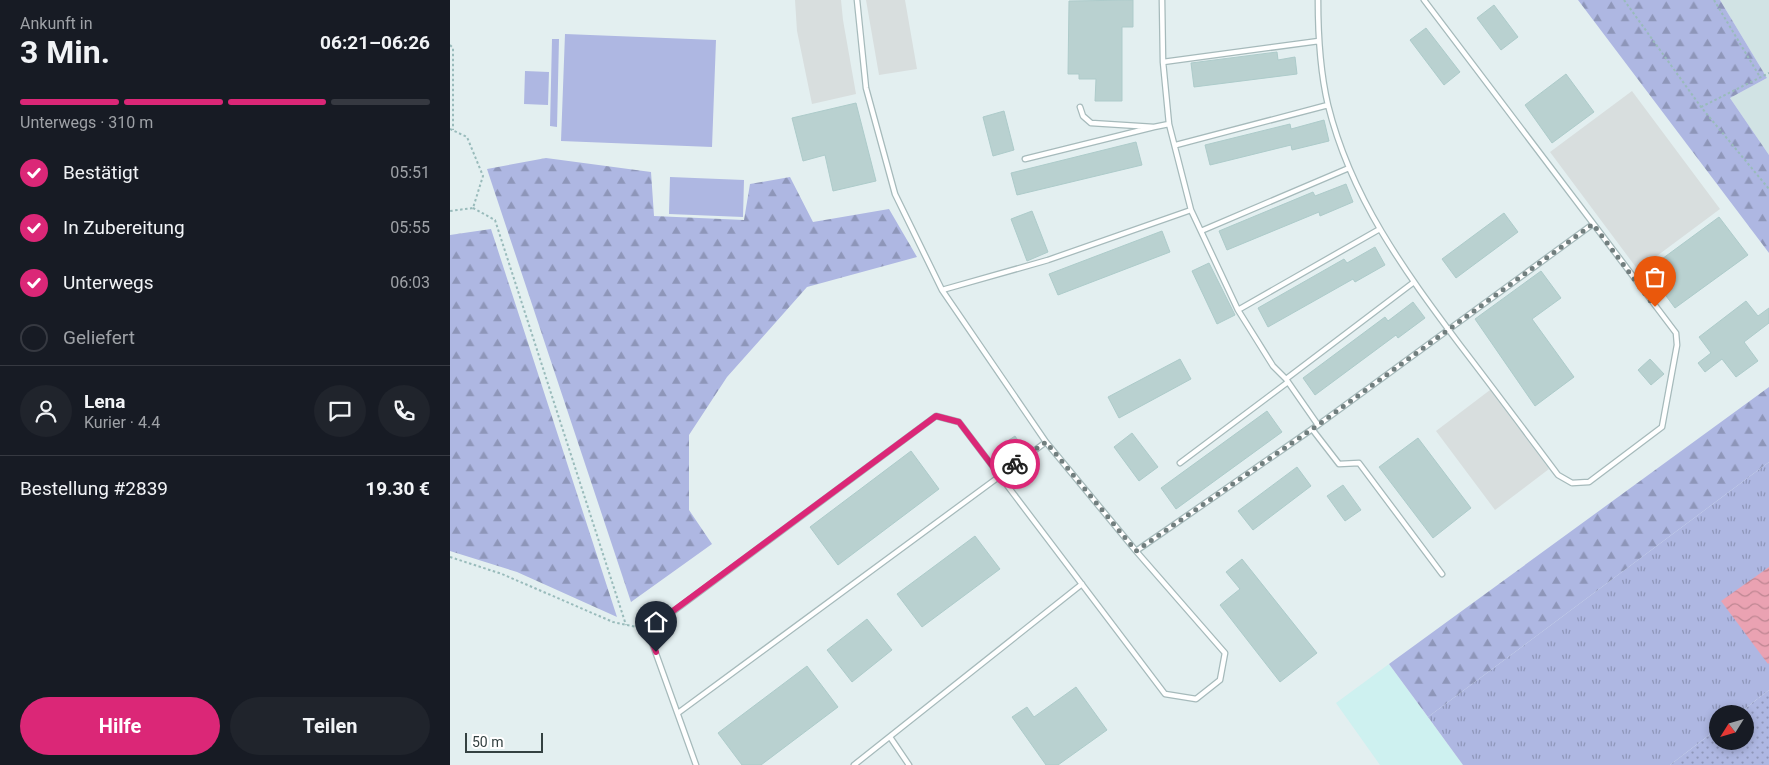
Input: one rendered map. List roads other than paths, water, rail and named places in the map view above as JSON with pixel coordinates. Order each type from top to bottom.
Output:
[{"type":"lane","points":[[696,765],[650,637],[658,622],[936,416],[959,422],[1165,694],[1196,699],[1220,680],[1226,653],[1136,551],[1046,442],[942,290],[895,194],[866,88],[857,0]]},
{"type":"lane","points":[[1162,0],[1163,62],[1170,124],[1191,210],[1238,310],[1273,366],[1287,381],[1318,425]]},
{"type":"lane","points":[[1318,0],[1318,41],[1328,105],[1349,168],[1378,230],[1449,330],[1558,475],[1572,483],[1589,482],[1662,427],[1677,345],[1676,333],[1424,0]]},
{"type":"lane","points":[[1163,62],[1318,41]]},
{"type":"lane","points":[[1176,145],[1328,105]]},
{"type":"lane","points":[[1080,107],[1083,116],[1091,123],[1154,126]]},
{"type":"lane","points":[[1025,159],[1154,126],[1170,124]]},
{"type":"lane","points":[[1201,231],[1349,168]]},
{"type":"lane","points":[[942,290],[1048,260],[1191,210]]},
{"type":"lane","points":[[1136,551],[1318,425],[1593,224]]},
{"type":"lane","points":[[1238,310],[1378,230]]},
{"type":"lane","points":[[1180,463],[1414,282]]},
{"type":"lane","points":[[1312,429],[1339,464],[1359,463],[1442,574]]},
{"type":"lane","points":[[678,713],[1046,442]]},
{"type":"lane","points":[[854,765],[1082,584]]},
{"type":"lane","points":[[890,737],[909,765]]},
{"type":"water","points":[[1769,567],[1769,663],[1768,664],[1721,601]]}]
